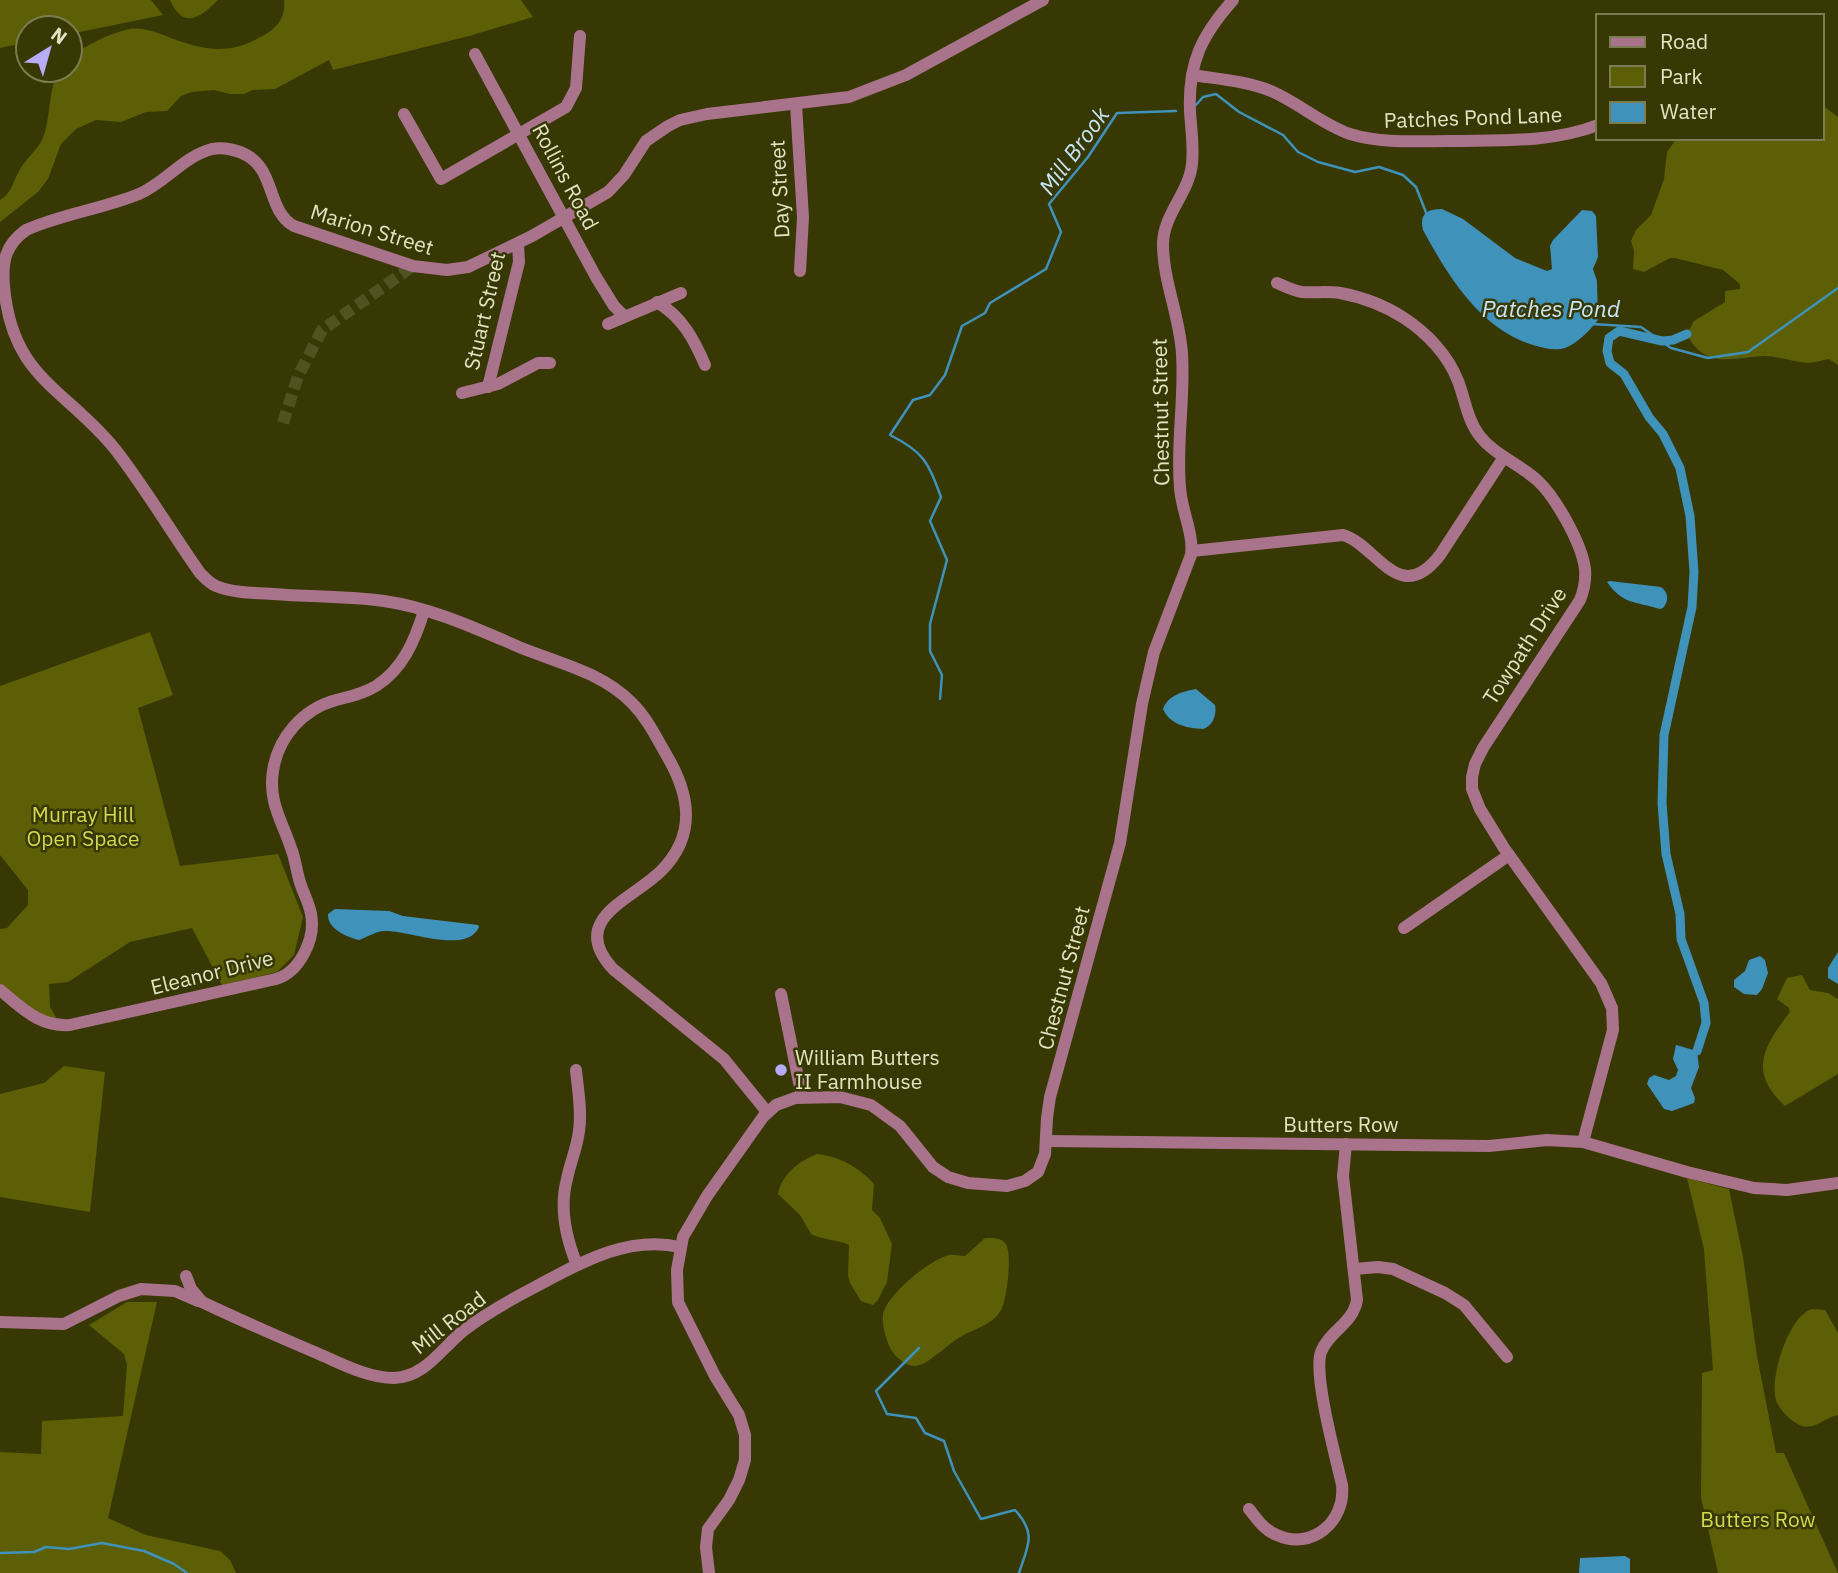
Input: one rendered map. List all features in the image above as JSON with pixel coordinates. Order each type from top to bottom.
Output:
[{"type":"street","name":"Marion Street","points":[[424,611],[378,601],[233,591],[213,584],[194,565],[156,505],[114,448],[41,378],[21,351],[10,319],[3,274],[5,255],[13,241],[39,224],[142,192],[164,180],[195,156],[218,148],[243,153],[260,165],[281,215],[288,223],[413,266],[457,270],[518,244],[608,192],[624,175],[646,141],[680,120],[707,114],[844,99],[884,85],[1043,0]]},
{"type":"street","name":"Chestnut Street","points":[[767,1112],[779,1104],[802,1097],[839,1097],[871,1105],[900,1126],[940,1173],[968,1183],[1007,1186],[1035,1175],[1042,1165],[1051,1097],[1124,822],[1148,677],[1160,633],[1184,578],[1192,551],[1179,485],[1184,394],[1181,340],[1165,270],[1163,241],[1167,225],[1191,170],[1192,75],[1205,34],[1233,0]]},
{"type":"street","points":[[404,114],[440,179],[562,110],[573,96],[577,83],[580,36]]},
{"type":"street","name":"Rollins Road","points":[[475,54],[596,277],[614,306],[624,316]]},
{"type":"street","name":"Patches Pond Lane","points":[[1192,75],[1264,89],[1289,100],[1328,125],[1375,140],[1521,140],[1570,135],[1596,126]]},
{"type":"street","name":"Day Street","points":[[796,104],[803,217],[800,271]]},
{"type":"street","name":"Stuart Street","points":[[488,387],[519,262],[518,244]]},
{"type":"street","name":"Towpath Drive","points":[[1277,283],[1301,291],[1330,292],[1363,298],[1392,310],[1415,326],[1438,348],[1452,369],[1478,435],[1533,477],[1549,493],[1579,549],[1585,574],[1584,590],[1578,605],[1478,756],[1472,771],[1471,784],[1475,800],[1509,855],[1601,983],[1612,1008],[1613,1030],[1583,1142]]},
{"type":"street","points":[[608,324],[681,293]]},
{"type":"street","points":[[657,302],[670,310],[685,326],[705,365]]},
{"type":"street","points":[[462,393],[488,387],[533,365],[550,363]]},
{"type":"street","points":[[1192,551],[1338,535],[1358,542],[1386,569],[1402,575],[1414,574],[1430,566],[1440,555],[1504,457]]},
{"type":"street","points":[[424,611],[471,626],[601,680],[632,704],[648,724],[683,786],[687,806],[677,850],[660,872],[612,907],[604,917],[598,934],[598,946],[604,958],[620,975],[724,1059],[767,1112],[706,1196],[680,1247],[677,1270],[679,1305],[715,1376],[736,1409],[745,1435],[745,1460],[739,1480],[729,1500],[708,1529],[706,1548],[709,1573]]},
{"type":"street","name":"Eleanor Drive","points":[[0,990],[34,1018],[63,1026],[276,979],[293,970],[304,953],[312,919],[291,848],[272,800],[272,772],[277,754],[291,729],[311,710],[328,702],[361,694],[388,677],[412,645],[424,611]]},
{"type":"street","points":[[1404,928],[1509,855]]},
{"type":"street","points":[[781,994],[802,1097]]},
{"type":"street","points":[[576,1070],[580,1106],[579,1129],[567,1179],[564,1209],[566,1231],[577,1265]]},
{"type":"street","name":"Butters Row","points":[[1047,1141],[1489,1146],[1546,1140],[1583,1142],[1754,1188],[1787,1190],[1838,1183]]},
{"type":"street","points":[[1249,1509],[1269,1531],[1283,1538],[1298,1540],[1310,1538],[1325,1530],[1338,1513],[1342,1485],[1319,1366],[1325,1344],[1354,1312],[1357,1300],[1343,1176],[1346,1144]]},
{"type":"street","name":"Mill Road","points":[[0,1322],[64,1325],[119,1296],[149,1289],[176,1291],[358,1370],[385,1377],[400,1377],[422,1369],[478,1320],[597,1255],[627,1247],[656,1244],[680,1247]]},
{"type":"street","points":[[1354,1269],[1393,1269],[1445,1293],[1464,1305],[1507,1357]]},
{"type":"street","points":[[186,1276],[191,1289],[202,1302]]},
{"type":"green space","points":[[0,0],[151,0],[163,15],[84,31],[84,14],[14,14],[14,45],[0,48]]},
{"type":"green space","points":[[170,0],[218,0],[198,16],[186,18],[180,15]]},
{"type":"green space","points":[[284,0],[521,0],[533,17],[333,70],[329,60],[275,89],[253,90],[244,94],[214,90],[192,92],[181,96],[167,111],[146,112],[121,122],[96,120],[76,129],[61,144],[48,179],[38,192],[0,222],[0,200],[9,192],[21,168],[43,138],[53,84],[84,84],[84,48],[121,31],[134,29],[150,31],[197,46],[232,48],[244,45],[273,29],[283,14]]},
{"type":"green space","points":[[1824,106],[1838,117],[1838,365],[1829,359],[1808,363],[1769,356],[1720,359],[1710,357],[1694,345],[1687,334],[1694,321],[1725,302],[1725,291],[1740,289],[1740,284],[1723,270],[1675,258],[1644,272],[1633,269],[1634,251],[1631,241],[1636,230],[1651,215],[1664,179],[1667,152],[1676,140],[1824,140]]},
{"type":"green space","name":"Murray Hill Open Space","points":[[150,632],[173,695],[138,708],[180,866],[278,854],[303,917],[294,955],[277,972],[222,985],[192,928],[130,942],[68,982],[49,984],[50,1007],[57,1019],[43,1017],[0,986],[0,929],[7,928],[28,905],[28,890],[0,855],[0,686]]},
{"type":"green space","points":[[1802,975],[1810,990],[1828,993],[1838,999],[1838,1074],[1785,1106],[1766,1082],[1764,1059],[1773,1037],[1790,1012],[1789,1008],[1777,999],[1787,978]]},
{"type":"green space","points":[[64,1066],[105,1072],[90,1212],[0,1197],[0,1094],[44,1083]]},
{"type":"green space","points":[[817,1154],[848,1164],[874,1184],[872,1210],[880,1218],[892,1244],[887,1282],[873,1305],[861,1301],[850,1283],[849,1245],[811,1234],[800,1215],[778,1194],[783,1180],[792,1169]]},
{"type":"green space","name":"Butters Row","points":[[1687,1178],[1729,1189],[1776,1453],[1784,1453],[1838,1573],[1718,1573],[1701,1497],[1702,1373],[1713,1370],[1704,1249]]},
{"type":"green space","points":[[985,1238],[1001,1240],[1005,1243],[1009,1255],[1001,1310],[992,1320],[957,1339],[923,1364],[913,1366],[898,1358],[888,1344],[885,1334],[883,1314],[886,1306],[901,1288],[931,1264],[949,1255],[965,1256]]},
{"type":"green space","points":[[127,1302],[157,1302],[108,1518],[146,1535],[220,1551],[230,1560],[236,1573],[0,1573],[0,1452],[41,1454],[42,1421],[123,1416],[127,1365],[124,1354],[89,1325]]},
{"type":"green space","points":[[1812,1309],[1825,1310],[1838,1333],[1838,1415],[1807,1427],[1794,1422],[1783,1412],[1776,1400],[1775,1377],[1789,1335],[1796,1323]]},
{"type":"water","name":"Patches Pond","points":[[1442,209],[1463,219],[1515,258],[1547,271],[1552,269],[1550,246],[1553,240],[1582,210],[1592,211],[1596,216],[1598,257],[1593,269],[1597,281],[1598,320],[1574,343],[1557,349],[1533,345],[1497,327],[1467,299],[1423,230],[1423,216],[1432,210]]},
{"type":"water","points":[[1607,582],[1661,587],[1667,594],[1666,603],[1660,609],[1624,599]]},
{"type":"water","points":[[1196,689],[1215,705],[1214,719],[1203,729],[1175,722],[1163,709],[1172,697]]},
{"type":"water","points":[[335,909],[389,911],[403,916],[479,927],[472,935],[462,939],[436,939],[385,931],[359,940],[334,928],[328,914]]},
{"type":"water","points":[[1838,952],[1838,984],[1828,978],[1828,968]]},
{"type":"water","points":[[1760,956],[1765,960],[1768,973],[1762,989],[1757,995],[1744,994],[1734,987],[1734,980],[1745,971],[1749,960]]},
{"type":"water","points":[[1676,1045],[1697,1051],[1699,1067],[1691,1088],[1694,1103],[1672,1111],[1664,1109],[1647,1084],[1649,1078],[1654,1075],[1669,1080],[1676,1076],[1678,1070],[1673,1059]]},
{"type":"water","points":[[1625,1556],[1630,1559],[1630,1573],[1579,1573],[1580,1558]]},
{"type":"waterway","name":"Mill Brook","points":[[1196,105],[1203,97],[1216,94],[1239,112],[1283,135],[1298,152],[1318,162],[1355,172],[1379,167],[1403,175],[1416,187],[1427,215]]},
{"type":"waterway","name":"Mill Brook","points":[[940,699],[942,675],[930,651],[930,624],[947,560],[930,521],[941,497],[923,459],[890,435],[913,400],[930,395],[945,375],[962,326],[985,313],[990,303],[1046,269],[1061,232],[1049,204],[1088,157],[1117,113],[1176,111]]},
{"type":"waterway","name":"Mill Brook","points":[[1593,324],[1641,327],[1671,348],[1708,358],[1748,352],[1838,288]]},
{"type":"waterway","points":[[1687,334],[1662,341],[1619,331],[1609,338],[1607,351],[1610,363],[1624,374],[1649,417],[1663,434],[1680,468],[1690,516],[1694,572],[1692,607],[1664,735],[1662,803],[1666,854],[1680,914],[1681,939],[1704,1003],[1706,1023],[1697,1051]]},
{"type":"waterway","points":[[919,1348],[876,1391],[887,1414],[916,1418],[925,1433],[944,1441],[954,1471],[981,1519],[1015,1510],[1022,1518],[1029,1540],[1019,1573]]},
{"type":"waterway","points":[[0,1553],[34,1552],[46,1547],[69,1549],[102,1543],[144,1551],[187,1573]]},
{"type":"tunnel","points":[[283,423],[298,376],[322,330],[413,266]]},
{"type":"place","name":"William Butters II Farmhouse","points":[[781,1070]]}]
